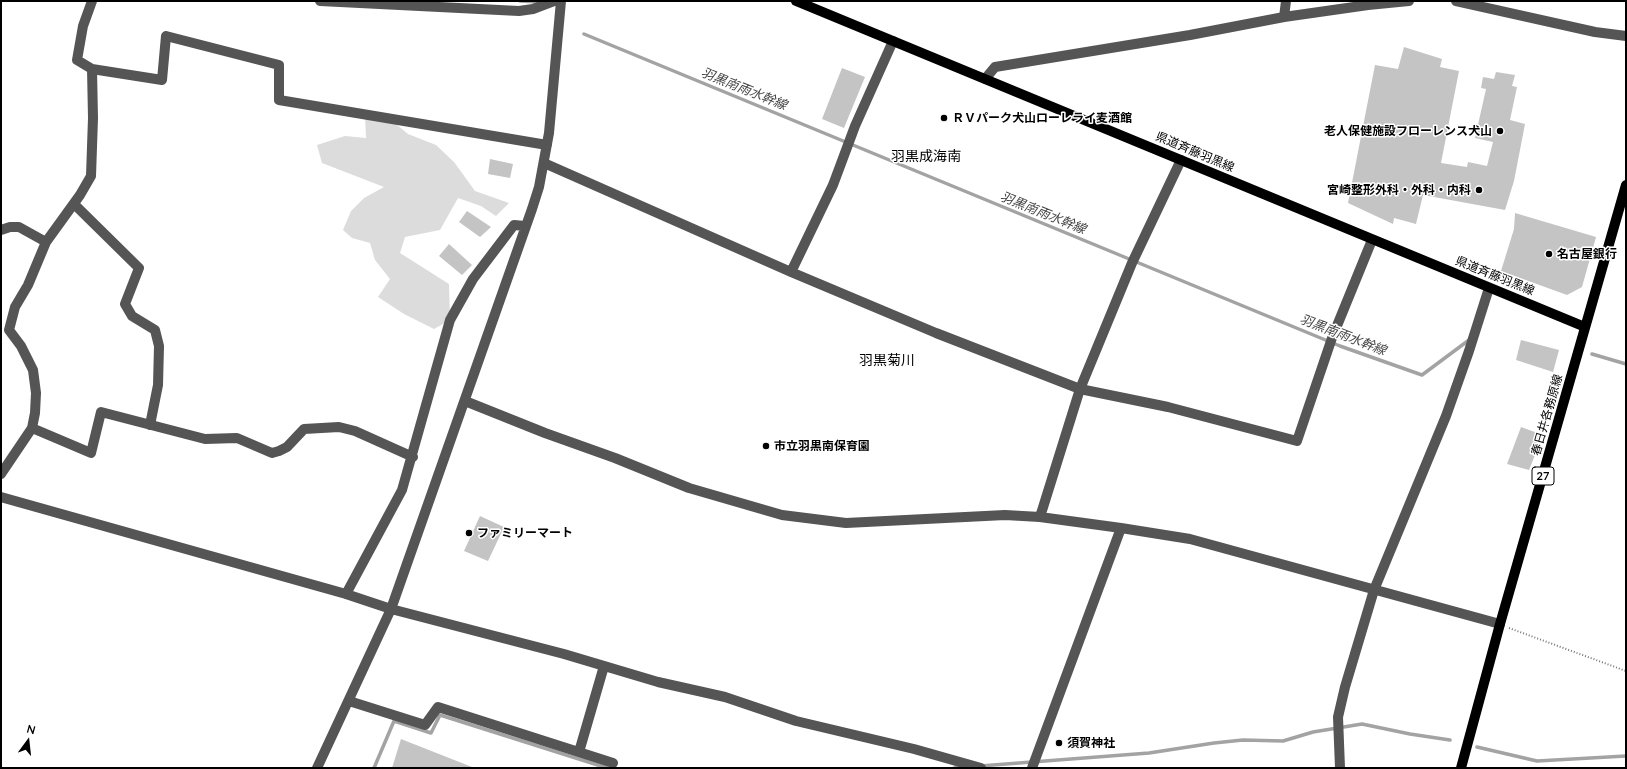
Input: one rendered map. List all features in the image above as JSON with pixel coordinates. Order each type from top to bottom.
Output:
[{"type":"main road","name":"県道斉藤羽黒線","points":[[796,1],[818,5],[893,41],[1585,327]]},
{"type":"main road","name":"春日井各務原線","points":[[1461,768],[1500,624],[1626,185]]},
{"type":"street","points":[[92,1],[83,26],[77,60],[92,69],[162,80],[166,36],[279,65],[279,100],[547,145]]},
{"type":"street","points":[[320,1],[519,11],[554,1]]},
{"type":"street","points":[[317,768],[391,609],[539,187],[547,145],[561,1]]},
{"type":"street","points":[[1284,18],[1286,1]]},
{"type":"street","points":[[984,79],[995,67],[1190,35],[1284,18],[1349,4],[1409,1]]},
{"type":"street","points":[[1462,2],[1595,32],[1626,36]]},
{"type":"street","points":[[791,272],[833,185],[849,143],[893,41]]},
{"type":"street","points":[[1,474],[32,428],[35,412],[36,381],[33,370],[21,346],[9,330],[15,306],[28,285],[46,242],[74,204],[91,176],[93,118],[92,69]]},
{"type":"street","points":[[1040,516],[1080,389],[1134,260],[1181,160]]},
{"type":"street","points":[[544,163],[791,272],[936,333],[1080,389],[1168,407],[1297,441],[1330,342],[1372,240]]},
{"type":"street","points":[[74,204],[139,268],[125,304],[132,316],[155,330],[159,346],[158,385],[150,425]]},
{"type":"street","points":[[346,594],[402,490],[413,457],[450,320],[474,279],[514,225],[525,226]]},
{"type":"street","points":[[1,230],[18,226],[46,242]]},
{"type":"street","points":[[1340,768],[1339,734],[1337,723],[1345,687],[1374,590],[1446,416],[1490,288]]},
{"type":"street","points":[[465,401],[689,488],[782,515],[846,523],[1005,515],[1040,516],[1121,528],[1190,539],[1500,624]]},
{"type":"street","points":[[32,428],[91,454],[101,412],[205,439],[237,438],[272,453],[287,447],[304,429],[339,427],[355,431],[413,457]]},
{"type":"street","points":[[1,496],[346,594],[391,609],[658,682],[725,698],[796,721],[914,749],[981,768]]},
{"type":"street","points":[[1032,768],[1121,528]]},
{"type":"street","points":[[579,752],[604,666]]},
{"type":"street","points":[[349,701],[425,726],[438,708],[579,752],[612,764]]},
{"type":"path","points":[[1500,624],[1611,664],[1626,671]]},
{"type":"shaded area","points":[[365,115],[385,115],[408,134],[436,145],[454,162],[475,191],[509,203],[496,216],[481,206],[458,198],[440,230],[405,237],[400,253],[449,284],[450,320],[434,329],[404,314],[378,297],[390,279],[375,260],[370,243],[352,238],[343,230],[351,211],[364,198],[384,187],[322,163],[317,145],[345,136],[366,138]]},
{"type":"building","points":[[1404,47],[1442,59],[1440,67],[1459,71],[1441,163],[1467,167],[1468,162],[1487,166],[1493,142],[1475,138],[1486,89],[1481,88],[1483,77],[1494,79],[1496,72],[1515,75],[1512,86],[1517,87],[1510,120],[1525,124],[1514,181],[1505,210],[1423,195],[1416,224],[1394,218],[1393,224],[1348,203],[1375,65],[1398,69]]},
{"type":"building","points":[[842,68],[865,77],[844,128],[822,119]]},
{"type":"building","points":[[490,159],[513,164],[510,178],[488,174]]},
{"type":"building","points":[[467,211],[491,227],[480,237],[459,222]]},
{"type":"building","name":"名古屋銀行","points":[[1515,213],[1596,237],[1582,287],[1567,295],[1501,271],[1514,229]]},
{"type":"building","points":[[449,244],[472,265],[462,275],[439,256]]},
{"type":"building","points":[[1521,340],[1559,350],[1553,372],[1516,360]]},
{"type":"building","points":[[1521,427],[1543,435],[1529,470],[1507,464]]},
{"type":"building","points":[[480,516],[504,527],[488,561],[464,551]]},
{"type":"building","points":[[401,739],[472,767],[392,768]]},
{"type":"waterway","name":"羽黒南雨水幹線","points":[[520,1],[538,2]]},
{"type":"waterway","name":"羽黒南雨水幹線","points":[[584,34],[1340,346],[1422,375],[1469,340]]},
{"type":"waterway","name":"羽黒南雨水幹線","points":[[1592,354],[1626,364]]},
{"type":"waterway","points":[[374,768],[394,721],[431,733],[440,715],[607,768]]},
{"type":"waterway","points":[[980,766],[1149,753],[1243,740],[1283,741],[1313,732],[1362,724],[1410,734],[1450,740]]},
{"type":"waterway","points":[[1477,747],[1537,761],[1626,756]]},
{"type":"waterway","points":[[954,768],[964,767]]},
{"type":"place","name":"ＲＶパーク犬山ローレライ麦酒館","points":[[944,118]]},
{"type":"place","name":"老人保健施設フローレンス犬山","points":[[1500,131]]},
{"type":"place","name":"宮崎整形外科・外科・内科","points":[[1479,190]]},
{"type":"place","name":"名古屋銀行","points":[[1549,254]]},
{"type":"place","name":"市立羽黒南保育園","points":[[766,446]]},
{"type":"place","name":"ファミリーマート","points":[[469,533]]},
{"type":"place","name":"須賀神社","points":[[1059,743]]},
{"type":"district","name":"羽黒成海南","points":[[926,156]]},
{"type":"district","name":"羽黒菊川","points":[[887,360]]}]
